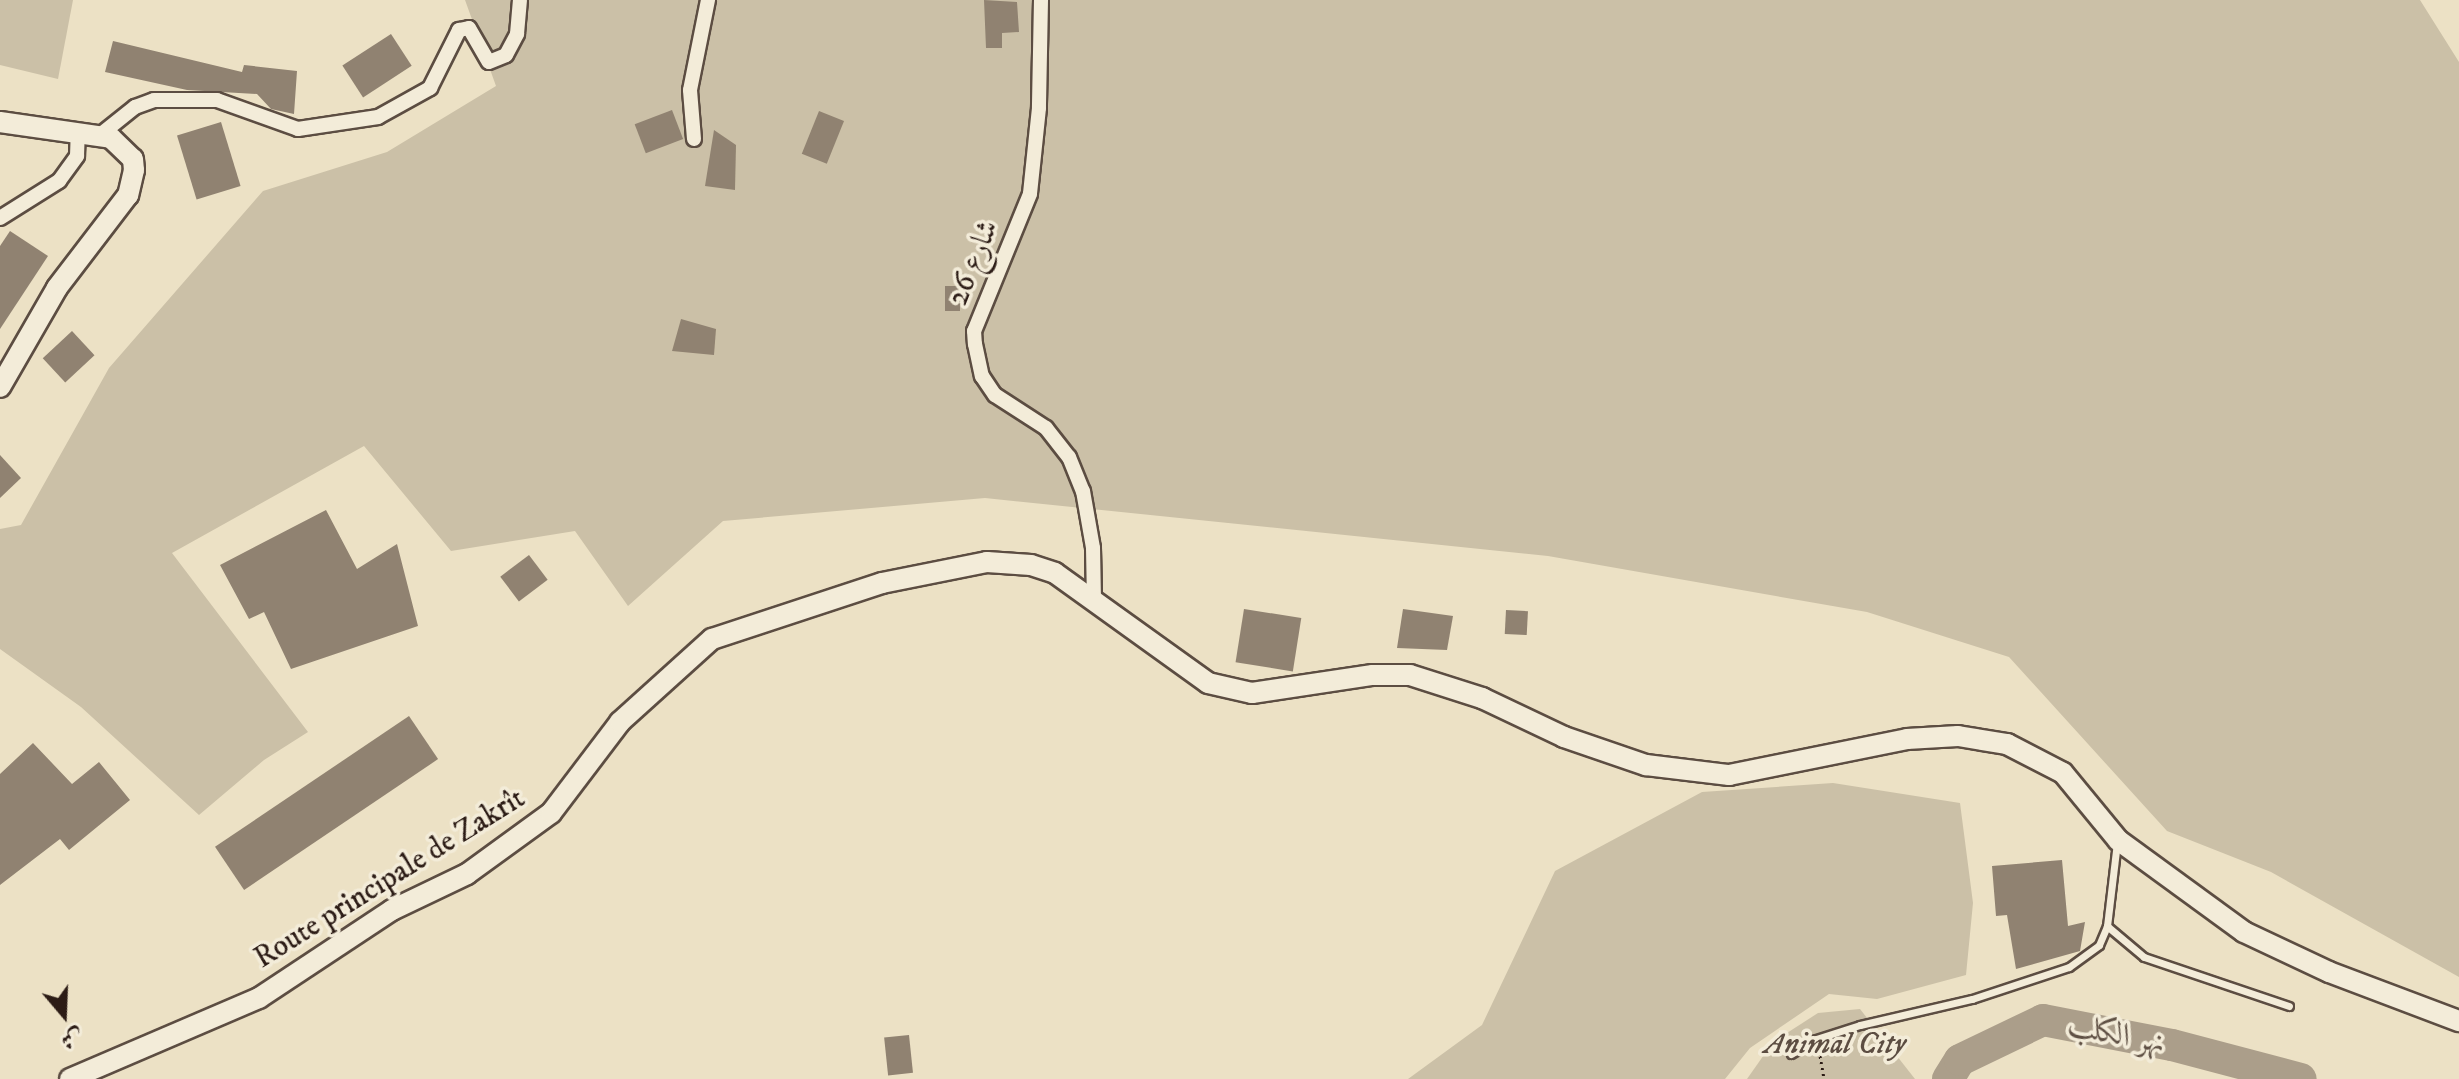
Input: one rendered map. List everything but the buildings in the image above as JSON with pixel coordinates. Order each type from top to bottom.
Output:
[{"type":"street","points":[[100,135],[154,100],[217,100],[298,129],[378,117],[430,88],[459,30],[469,28],[489,62],[506,55],[517,34],[520,0]]},
{"type":"street","points":[[694,139],[690,90],[708,0]]},
{"type":"street","name":"شارع 26","points":[[1041,0],[1039,108],[1030,194],[974,331],[975,344],[982,376],[995,395],[1046,428],[1069,457],[1085,505],[1094,599]]},
{"type":"street","points":[[0,122],[100,135],[133,159],[128,195],[57,288],[0,387]]},
{"type":"street","points":[[0,218],[59,181],[77,156],[78,131]]},
{"type":"street","name":"Route principale de Zakrît","points":[[70,1079],[259,998],[392,910],[467,874],[551,813],[620,722],[712,639],[882,583],[987,562],[1031,565],[1055,573],[1208,683],[1252,693],[1373,675],[1410,675],[1482,698],[1579,743],[1646,765],[1729,775],[1783,767],[1836,750],[1907,739],[1958,736],[2007,744],[2063,773],[2118,840]]},
{"type":"street","points":[[2118,840],[2244,932],[2329,972],[2459,1021]]},
{"type":"lane","points":[[1791,1054],[1816,1039],[2069,967],[2099,945],[2107,926],[2118,840]]},
{"type":"lane","points":[[2107,926],[2144,957],[2289,1006]]},
{"type":"path","points":[[1816,1039],[1824,1079]]},
{"type":"green space","points":[[0,0],[73,0],[58,79],[0,65]]},
{"type":"green space","points":[[465,0],[2420,0],[2459,62],[2459,977],[2271,872],[2167,831],[2009,657],[1867,612],[1548,556],[985,498],[723,521],[628,606],[575,531],[451,551],[364,446],[172,553],[308,732],[264,760],[199,815],[81,707],[0,649],[0,529],[21,525],[109,368],[263,191],[387,152],[496,86]]},
{"type":"green space","points":[[1833,783],[1960,803],[1973,903],[1966,975],[1877,999],[1829,994],[1750,1048],[1725,1079],[1408,1079],[1482,1025],[1555,871],[1702,792]]},
{"type":"green space","name":"Animal City","points":[[1860,1009],[1915,1079],[1747,1079],[1773,1042],[1818,1013]]},
{"type":"waterway","name":"نهر الكلب","points":[[1948,1079],[1960,1060],[2043,1020],[2172,1045],[2301,1079]]}]
